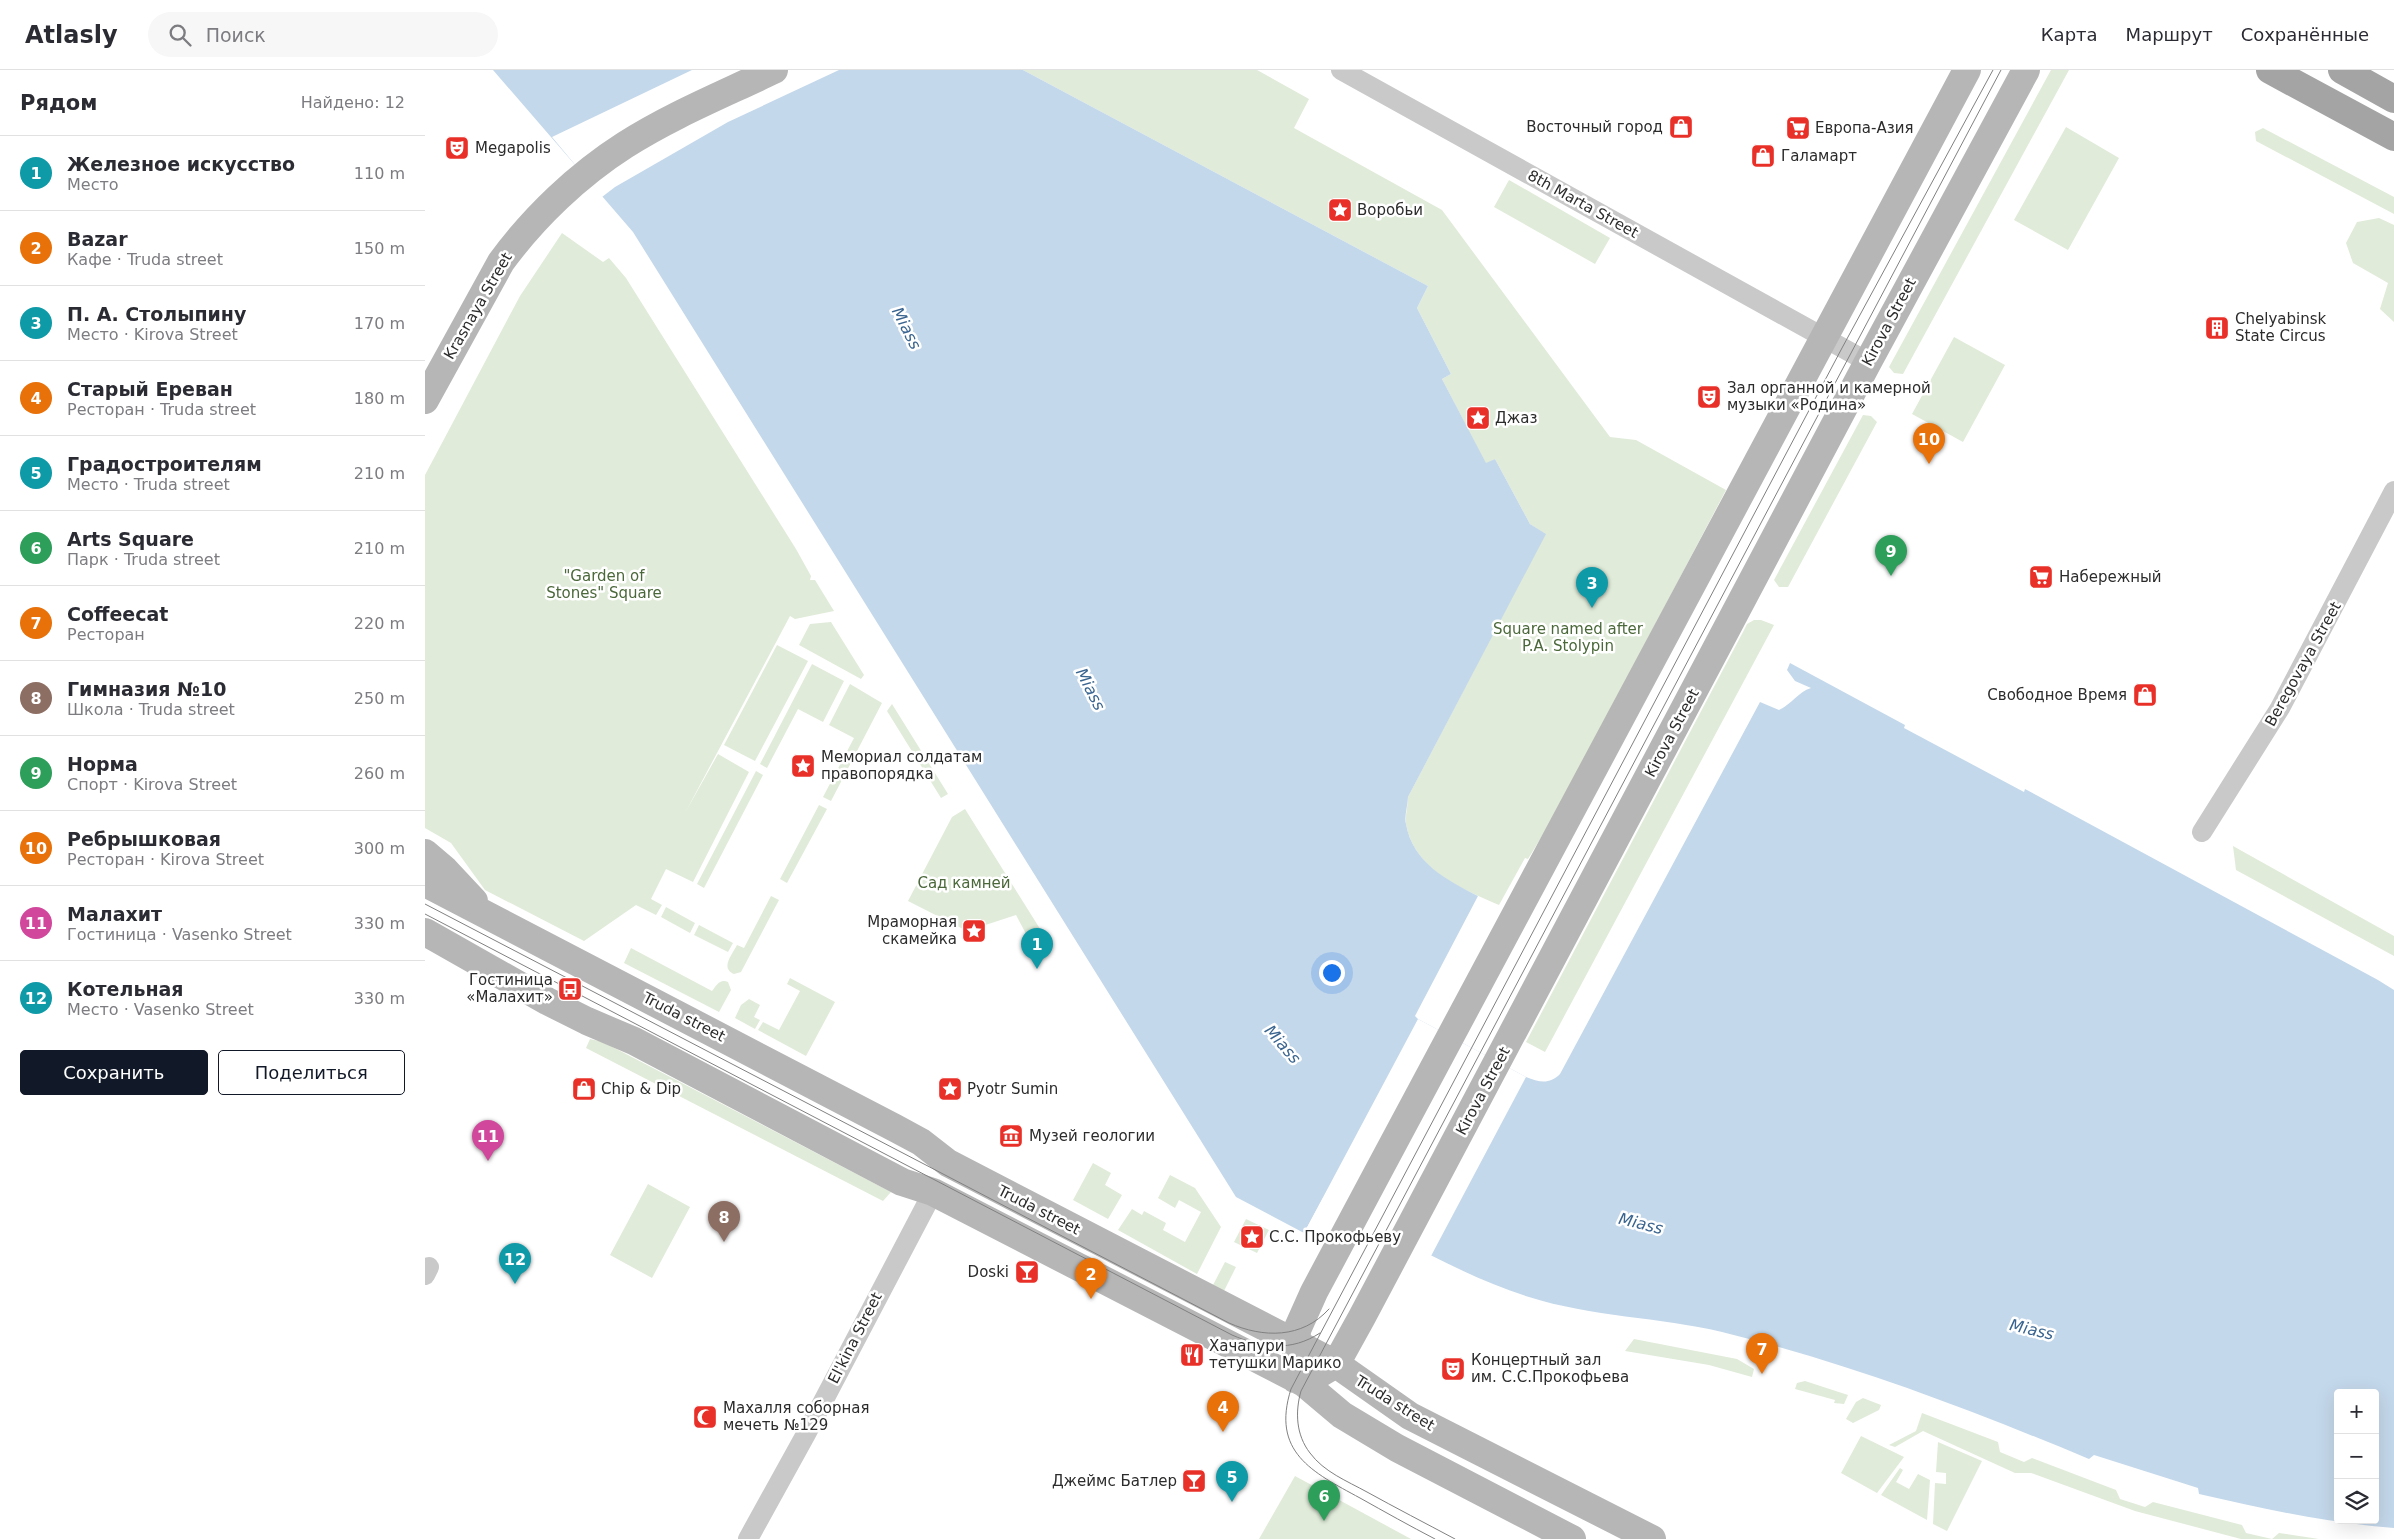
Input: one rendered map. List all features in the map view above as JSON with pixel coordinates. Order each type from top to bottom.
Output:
[{"type":"main road","name":"Krasnaya Street","points":[[425,400],[501,262],[527,229],[583,176],[637,138],[774,70]]},
{"type":"main road","points":[[1299,1381],[1297,1330],[1337,1250],[1449,1036],[1639,688],[1967,70]]},
{"type":"main road","name":"Kirova Street","points":[[1299,1381],[1335,1364],[1498,1062],[1867,362],[2027,70]]},
{"type":"main road","points":[[2270,70],[2394,137]]},
{"type":"main road","points":[[2342,70],[2394,99]]},
{"type":"main road","points":[[425,853],[445,870],[489,916]]},
{"type":"main road","name":"Truda street","points":[[425,884],[913,1138],[948,1163],[1335,1364],[1410,1416],[1652,1539]]},
{"type":"main road","points":[[425,932],[499,976],[587,1021],[633,1041],[902,1182],[933,1192],[1299,1381],[1342,1415],[1397,1448],[1572,1539]]},
{"type":"main road","name":"El'kina Street","points":[[933,1192],[948,1163]]},
{"type":"street","name":"8th Marta Street","points":[[1341,70],[1867,362]]},
{"type":"street","name":"Beregovaya Street","points":[[2202,832],[2281,708],[2394,491]]},
{"type":"street","name":"El'kina Street","points":[[748,1539],[806,1434],[933,1192]]},
{"type":"green space","name":"Square named after P.A. Stolypin","points":[[1023,70],[1257,70],[1309,99],[1294,128],[1442,210],[1610,437],[1636,440],[1726,490],[1556,813],[1528,859],[1525,858],[1499,905],[1455,884],[1429,866],[1411,840],[1406,824],[1408,797],[1545,534],[1530,524],[1495,459],[1486,464],[1442,379],[1451,374],[1417,308],[1428,286]]},
{"type":"green space","points":[[2051,70],[2069,70],[1903,374],[1894,373],[1889,367]]},
{"type":"green space","points":[[2066,127],[2119,158],[2068,250],[2014,220]]},
{"type":"green space","points":[[2263,128],[2394,197],[2394,214],[2256,141],[2255,132]]},
{"type":"green space","points":[[1509,180],[1610,238],[1595,264],[1494,207]]},
{"type":"green space","points":[[2379,218],[2394,225],[2394,322],[2380,309],[2388,283],[2353,263],[2346,243],[2357,222]]},
{"type":"green space","name":"\"Garden of Stones\" Square","points":[[562,233],[603,262],[609,258],[626,278],[796,549],[811,576],[810,580],[815,580],[834,611],[795,619],[790,616],[685,813],[718,754],[749,772],[693,882],[666,869],[651,899],[662,905],[656,915],[636,905],[584,941],[485,890],[451,843],[425,828],[425,475],[520,296]]},
{"type":"green space","points":[[1954,337],[2005,365],[1963,442],[1912,414]]},
{"type":"green space","points":[[1863,415],[1871,416],[1877,422],[1788,587],[1779,587],[1774,580]]},
{"type":"green space","points":[[1754,620],[1761,620],[1774,625],[1545,1052],[1526,1042],[1747,624]]},
{"type":"green space","points":[[831,622],[864,675],[861,679],[799,645],[810,624]]},
{"type":"green space","points":[[777,645],[808,661],[755,761],[724,745]]},
{"type":"green space","points":[[812,664],[844,681],[823,722],[798,709],[767,768],[760,764]]},
{"type":"green space","points":[[850,684],[882,703],[831,801],[823,797],[854,738],[829,725]]},
{"type":"green space","points":[[892,704],[948,794],[941,798],[887,711]]},
{"type":"green space","points":[[756,771],[763,775],[704,888],[697,884]]},
{"type":"green space","points":[[819,805],[827,809],[787,883],[780,879]]},
{"type":"green space","name":"Сад камней","points":[[965,809],[1048,940],[1033,947],[1016,915],[967,931],[908,901],[952,817]]},
{"type":"green space","points":[[2233,846],[2394,936],[2394,956],[2236,870]]},
{"type":"green space","points":[[771,896],[779,900],[741,972],[734,974],[728,968],[728,961],[737,945],[744,948]]},
{"type":"green space","points":[[666,907],[695,923],[690,933],[661,917]]},
{"type":"green space","points":[[699,925],[733,943],[728,952],[694,935]]},
{"type":"green space","points":[[631,948],[712,991],[720,982],[728,982],[731,990],[719,1012],[624,963]]},
{"type":"green space","points":[[790,978],[835,1002],[806,1056],[758,1030],[763,1022],[779,1030],[800,991],[787,984]]},
{"type":"green space","points":[[749,999],[760,1005],[754,1017],[760,1020],[755,1029],[735,1018],[741,1005]]},
{"type":"green space","points":[[590,1039],[603,1042],[891,1192],[883,1201],[586,1048]]},
{"type":"green space","points":[[1093,1163],[1111,1173],[1105,1185],[1122,1195],[1108,1219],[1073,1200]]},
{"type":"green space","points":[[1170,1175],[1195,1188],[1221,1227],[1197,1274],[1118,1230],[1132,1209],[1142,1215],[1144,1211],[1166,1223],[1163,1230],[1185,1242],[1201,1212],[1179,1200],[1175,1208],[1158,1198]]},
{"type":"green space","points":[[648,1184],[690,1207],[652,1278],[610,1255]]},
{"type":"green space","points":[[1246,1219],[1269,1230],[1257,1253],[1234,1242]]},
{"type":"green space","points":[[1225,1262],[1236,1267],[1224,1291],[1213,1285]]},
{"type":"green space","points":[[1634,1339],[1737,1359],[1754,1369],[1752,1377],[1709,1365],[1625,1351]]},
{"type":"green space","points":[[1805,1381],[1848,1395],[1844,1404],[1834,1403],[1835,1400],[1795,1389],[1797,1383]]},
{"type":"green space","points":[[1863,1398],[1881,1405],[1879,1410],[1853,1423],[1846,1419],[1856,1402]]},
{"type":"green space","points":[[1922,1413],[1998,1442],[2000,1452],[2024,1462],[2032,1458],[2116,1490],[2120,1499],[2145,1507],[2153,1502],[2242,1525],[2246,1533],[2272,1539],[2241,1539],[2135,1511],[2031,1473],[2015,1473],[1923,1431],[1895,1447],[1889,1445],[1916,1431]]},
{"type":"green space","points":[[1861,1436],[1904,1457],[1877,1493],[1841,1473]]},
{"type":"green space","points":[[1938,1442],[1982,1461],[1947,1531],[1933,1524],[1935,1483],[1946,1484],[1946,1473],[1936,1472]]},
{"type":"green space","points":[[1900,1468],[1903,1470],[1896,1482],[1909,1489],[1918,1474],[1930,1480],[1927,1520],[1881,1495]]},
{"type":"green space","points":[[1295,1476],[1411,1539],[1259,1539]]},
{"type":"green space","points":[[2279,1533],[2319,1539],[2272,1539]]},
{"type":"water","name":"Miass","points":[[493,70],[1023,70],[1428,286],[1417,308],[1451,374],[1442,379],[1486,463],[1495,459],[1530,524],[1546,534],[1408,797],[1406,821],[1410,838],[1416,849],[1433,869],[1478,896],[1415,1016],[1526,1077],[1548,1081],[1560,1074],[1760,702],[1779,710],[1788,705],[1802,692],[1811,688],[1795,681],[1787,670],[1790,663],[1905,725],[1904,728],[2024,792],[2025,789],[2394,990],[2394,1528],[2355,1524],[2379,1524],[2379,1389],[2334,1389],[2334,1521],[2320,1519],[2199,1494],[2198,1488],[2094,1455],[2089,1459],[1999,1422],[1908,1388],[1769,1344],[1698,1327],[1577,1309],[1529,1297],[1503,1288],[1451,1265],[1323,1198],[1304,1233],[1236,1197],[633,232]]},
{"type":"pier","points":[[692,70],[839,70],[728,122],[615,187],[602,197],[552,137]]},
{"type":"pier","points":[[1418,1019],[1526,1077],[1431,1256],[1324,1201],[1307,1234],[1304,1233]]},
{"type":"tram line","points":[[1435,1539],[1326,1479],[1300,1457],[1291,1444],[1287,1429],[1286,1411],[1291,1389],[1842,348],[1993,70]]},
{"type":"tram line","points":[[1455,1539],[1344,1480],[1322,1466],[1305,1446],[1299,1431],[1298,1407],[1301,1391],[2001,70]]},
{"type":"tram line","points":[[425,904],[1229,1323],[1255,1331],[1282,1333],[1307,1326],[1329,1309]]},
{"type":"tram line","points":[[425,914],[1232,1335],[1254,1343],[1276,1346],[1298,1343],[1320,1333]]},
{"type":"place","name":"Восточный город","points":[[1681,127]]},
{"type":"place","name":"Европа-Азия","points":[[1798,128]]},
{"type":"place","name":"Megapolis","points":[[457,148]]},
{"type":"place","name":"Галамарт","points":[[1763,156]]},
{"type":"place","name":"Воробьи","points":[[1340,210]]},
{"type":"place","name":"Chelyabinsk State Circus","points":[[2217,328]]},
{"type":"place","name":"Зал органной и камерной музыки «Родина»","points":[[1709,397]]},
{"type":"place","name":"Джаз","points":[[1478,418]]},
{"type":"place","name":"Ребрышковая","points":[[1929,464]]},
{"type":"place","name":"Норма","points":[[1891,576]]},
{"type":"place","name":"Набережный","points":[[2041,577]]},
{"type":"place","name":"П. А. Столыпину","points":[[1592,608]]},
{"type":"place","name":"Свободное Время","points":[[2145,695]]},
{"type":"place","name":"Мемориал солдатам правопорядка","points":[[803,766]]},
{"type":"place","name":"Мраморная скамейка","points":[[974,931]]},
{"type":"place","name":"Железное искусство","points":[[1037,969]]},
{"type":"place","name":"Гостиница «Малахит»","points":[[570,989]]},
{"type":"place","name":"Chip & Dip","points":[[584,1089]]},
{"type":"place","name":"Pyotr Sumin","points":[[950,1089]]},
{"type":"place","name":"Музей геологии","points":[[1011,1136]]},
{"type":"place","name":"Малахит","points":[[488,1161]]},
{"type":"place","name":"С.С. Прокофьеву","points":[[1252,1237]]},
{"type":"place","name":"Гимназия №10","points":[[724,1242]]},
{"type":"place","name":"Doski","points":[[1027,1272]]},
{"type":"place","name":"Котельная","points":[[515,1284]]},
{"type":"place","name":"Bazar","points":[[1091,1299]]},
{"type":"place","name":"Хачапури тетушки Марико","points":[[1192,1355]]},
{"type":"place","name":"Концертный зал им. С.С.Прокофьева","points":[[1453,1369]]},
{"type":"place","name":"Coffeecat","points":[[1762,1374]]},
{"type":"place","name":"Махалля соборная мечеть №129","points":[[705,1417]]},
{"type":"place","name":"Старый Ереван","points":[[1223,1432]]},
{"type":"place","name":"Джеймс Батлер","points":[[1194,1481]]},
{"type":"place","name":"Градостроителям","points":[[1232,1502]]},
{"type":"place","name":"Arts Square","points":[[1324,1521]]}]
